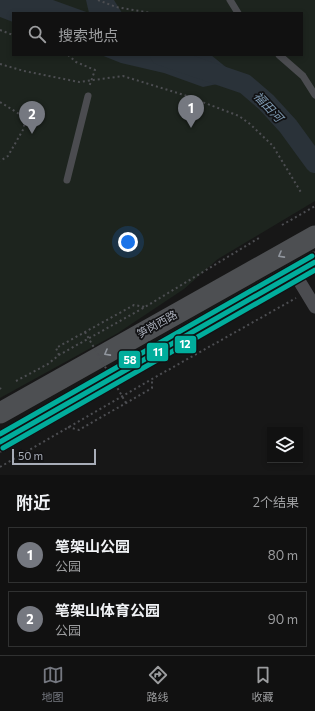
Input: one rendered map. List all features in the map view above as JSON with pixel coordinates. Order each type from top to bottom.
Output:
[{"type":"main road","name":"笋岗西路","points":[[0,413],[315,236]]},
{"type":"main road","points":[[0,442],[315,262]]},
{"type":"main road","points":[[258,268],[269,288]]},
{"type":"street","points":[[295,274],[315,307]]},
{"type":"lane","points":[[230,0],[237,12]]},
{"type":"lane","points":[[280,56],[303,76],[315,95]]},
{"type":"lane","points":[[66,180],[88,96]]},
{"type":"path","points":[[98,0],[116,7],[145,12]]},
{"type":"path","points":[[0,30],[12,35]]},
{"type":"path","points":[[69,56],[76,62],[95,70],[90,80],[88,96]]},
{"type":"path","points":[[0,64],[24,71],[79,82],[123,76],[184,95],[239,116],[250,124],[273,146],[302,194]]},
{"type":"path","points":[[0,102],[21,115],[24,121],[24,128],[8,156],[0,161]]},
{"type":"path","points":[[282,225],[315,206]]},
{"type":"path","points":[[16,381],[145,307],[259,238]]},
{"type":"path","points":[[0,467],[152,379],[307,293]]},
{"type":"path","points":[[59,355],[56,348],[134,305],[145,307]]},
{"type":"path","points":[[85,332],[126,403]]},
{"type":"path","points":[[68,427],[79,430],[152,388],[152,379]]},
{"type":"shaded area","points":[[0,0],[315,0],[315,201],[218,259],[184,289],[118,333],[0,398]]},
{"type":"shaded area","points":[[0,0],[53,0],[86,12],[12,12],[12,22],[0,17]]},
{"type":"shaded area","points":[[86,0],[114,0],[121,12],[89,12]]},
{"type":"shaded area","points":[[104,56],[212,56],[227,68],[222,83],[203,87],[164,73],[121,63]]},
{"type":"waterway","name":"福田河","points":[[163,56],[245,84],[266,102],[288,126],[315,163]]},
{"type":"transit line","name":"58","points":[[0,434],[312,256]]},
{"type":"transit line","name":"11","points":[[0,442],[315,262]]},
{"type":"transit line","name":"12","points":[[3,448],[315,270]]},
{"type":"place","name":"笔架山公园","points":[[191,128]]},
{"type":"place","name":"笔架山体育公园","points":[[32,134]]}]
